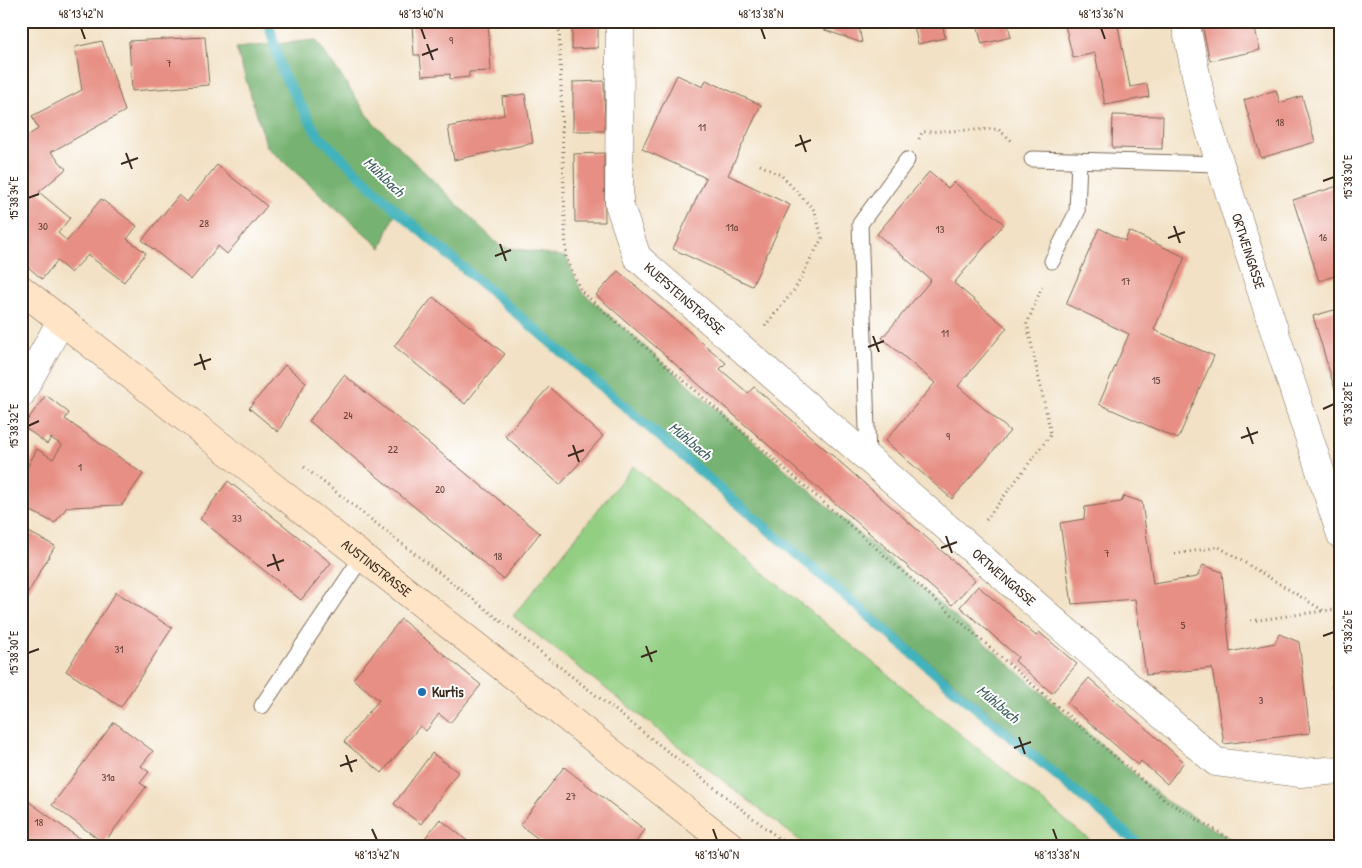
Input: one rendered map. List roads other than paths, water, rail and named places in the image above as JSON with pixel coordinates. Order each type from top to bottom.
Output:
[{"type":"main road","name":"AUSTINSTRASSE","points":[[21,289],[732,847]]},
{"type":"street","name":"KUEFSTEINSTRASSE","points":[[620,21],[619,204],[637,257],[868,458]]},
{"type":"street","name":"ORTWEINGASSE","points":[[1185,21],[1202,104],[1220,164],[1341,534]]},
{"type":"street","points":[[21,394],[61,321]]},
{"type":"street","name":"ORTWEINGASSE","points":[[868,458],[1216,762],[1300,773],[1341,770]]},
{"type":"lane","points":[[1032,159],[1220,164]]},
{"type":"lane","points":[[868,458],[860,224],[907,160]]},
{"type":"lane","points":[[1052,262],[1077,212],[1080,160]]},
{"type":"lane","points":[[262,706],[362,557]]},
{"type":"waterway","name":"Mühlbach","points":[[268,21],[282,72],[317,134],[396,210],[957,692],[1142,847]]},
{"type":"place","name":"Kurtis","points":[[422,692]]}]
